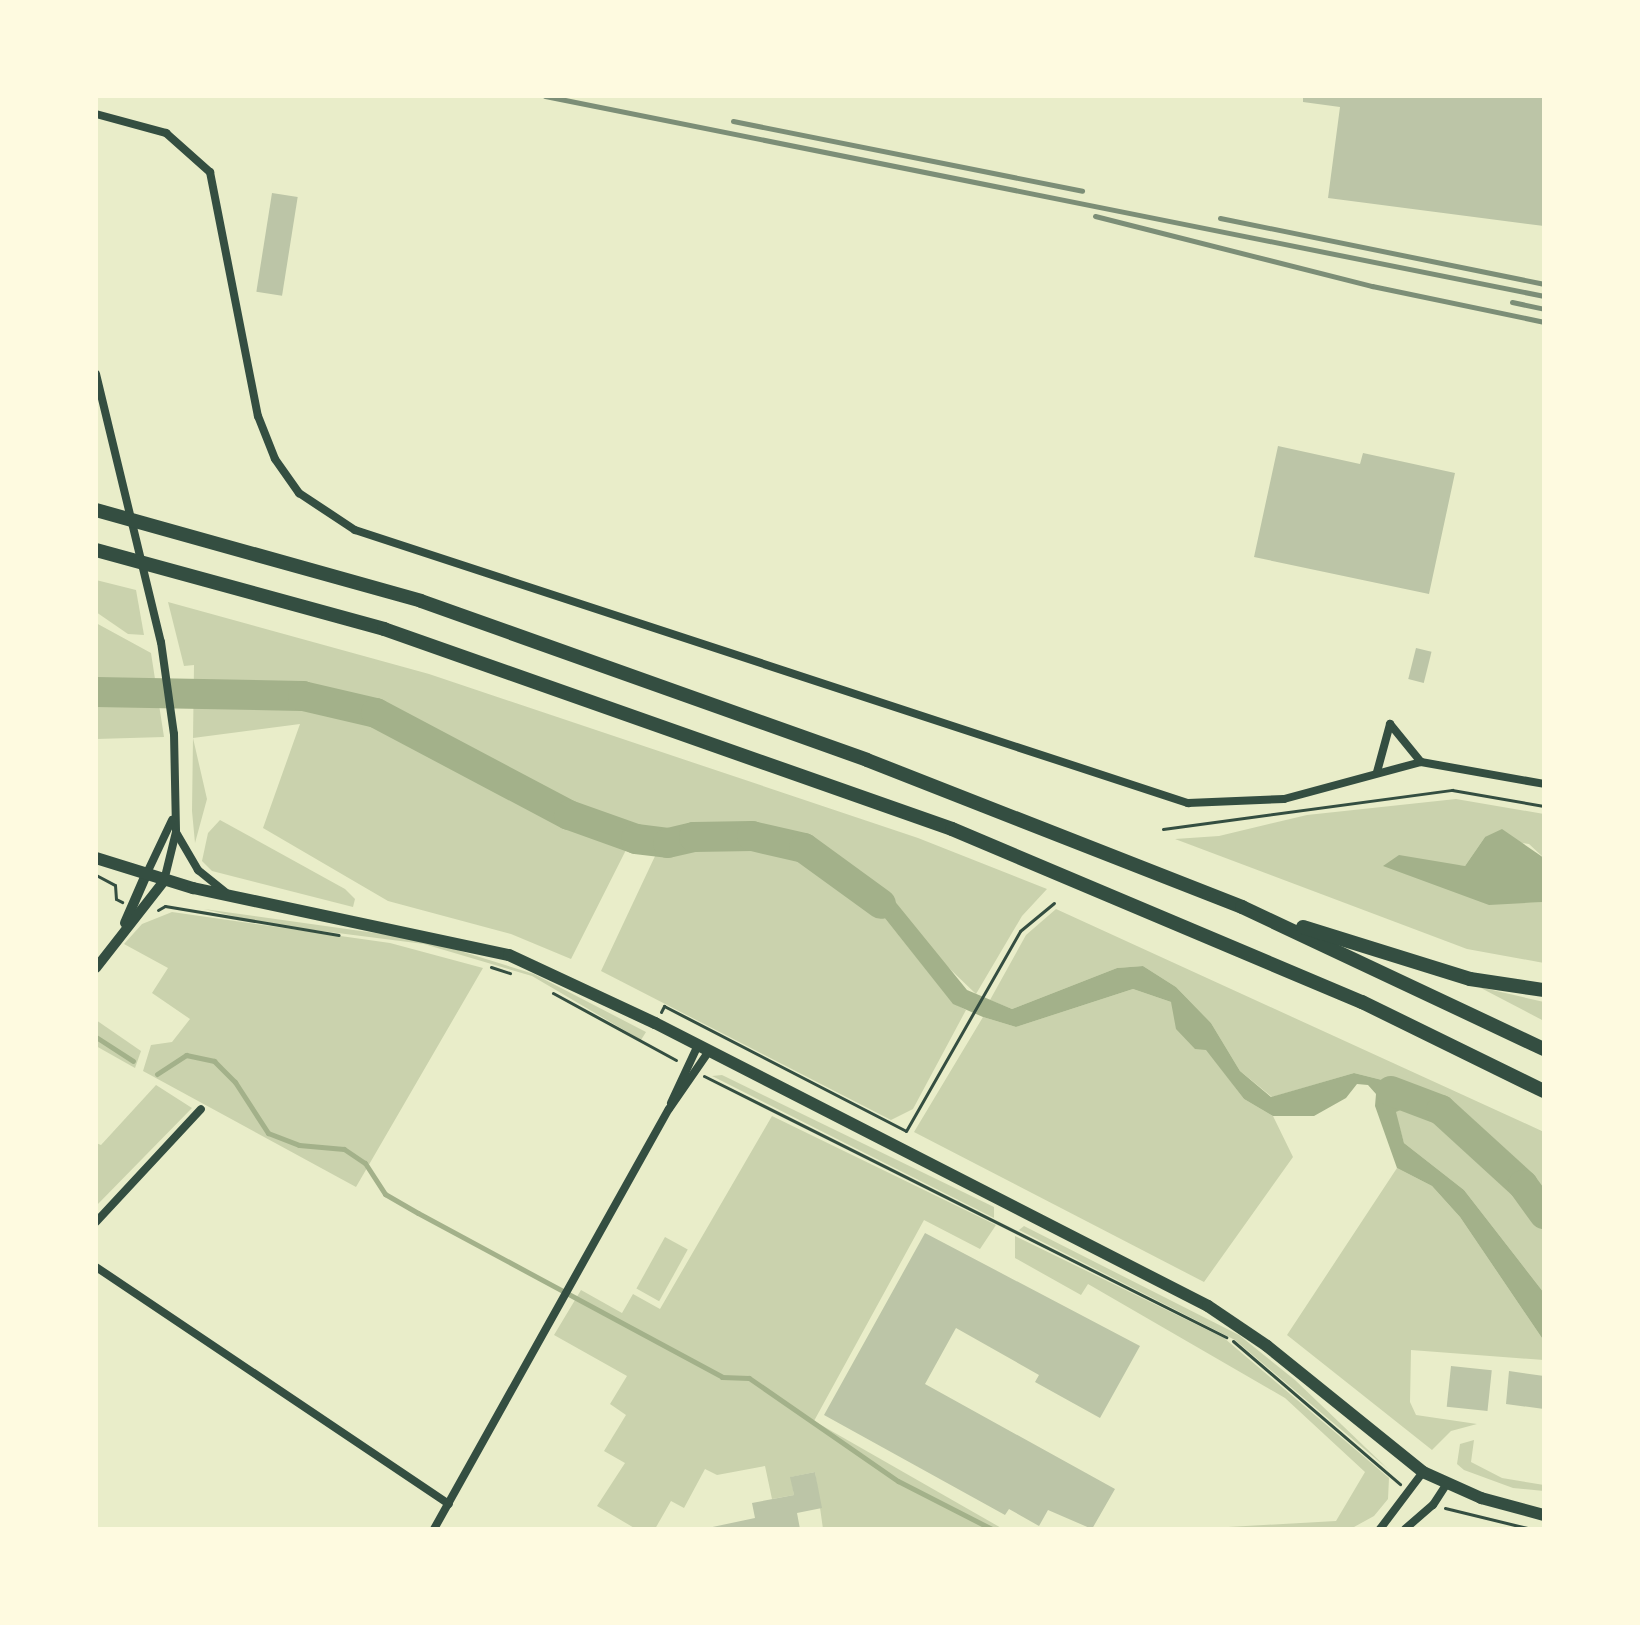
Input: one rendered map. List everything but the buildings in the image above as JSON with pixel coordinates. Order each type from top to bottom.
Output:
[{"type":"highway","points":[[96,510],[421,601],[867,760],[1242,907],[1544,1049]]},
{"type":"highway","points":[[96,550],[384,629],[952,829],[1362,1002],[1544,1091]]},
{"type":"highway","points":[[1242,907],[1470,979],[1544,990]]},
{"type":"main road","points":[[96,858],[164,881],[509,955],[703,1048],[1208,1306],[1267,1346],[1423,1472],[1446,1485],[1544,1515]]},
{"type":"street","points":[[96,114],[166,133],[210,172],[258,416],[275,459],[299,493],[328,516],[355,530],[1188,803],[1250,804],[1284,799],[1421,762],[1544,784]]},
{"type":"street","points":[[96,374],[112,456],[161,642],[174,734],[176,832],[164,881],[137,908],[96,968]]},
{"type":"street","points":[[1377,772],[1390,724],[1421,762]]},
{"type":"street","points":[[137,908],[146,875],[175,811]]},
{"type":"street","points":[[176,832],[198,870],[230,896]]},
{"type":"street","points":[[434,1529],[669,1109],[687,1066],[703,1048]]},
{"type":"street","points":[[669,1109],[698,1072],[703,1048]]},
{"type":"street","points":[[96,1222],[201,1109]]},
{"type":"street","points":[[96,1267],[449,1504]]},
{"type":"street","points":[[1380,1529],[1423,1472]]},
{"type":"street","points":[[1405,1529],[1433,1505],[1446,1485]]},
{"type":"path","points":[[1163,829],[1452,790],[1544,806]]},
{"type":"path","points":[[96,875],[115,885],[116,899],[149,914],[165,906],[257,925],[349,935]]},
{"type":"path","points":[[664,1006],[906,1131],[1020,931],[1054,903]]},
{"type":"path","points":[[485,966],[515,974]]},
{"type":"path","points":[[542,987],[687,1066]]},
{"type":"path","points":[[698,1072],[1227,1338],[1274,1372],[1410,1492]]},
{"type":"path","points":[[1433,1505],[1531,1529]]},
{"type":"shaded area","points":[[96,580],[136,590],[144,635],[128,634],[96,612]]},
{"type":"shaded area","points":[[168,602],[429,674],[918,838],[1047,889],[1022,916],[976,994],[929,949],[893,899],[849,886],[880,912],[953,1003],[966,1010],[913,1109],[891,1120],[601,971],[656,854],[627,848],[571,959],[511,934],[388,901],[263,828],[300,724],[193,738],[194,665],[184,666]]},
{"type":"shaded area","points":[[96,623],[151,653],[164,737],[96,739],[96,703],[151,705],[143,683],[96,680]]},
{"type":"shaded area","points":[[96,680],[143,683],[151,706],[96,703]]},
{"type":"shaded area","points":[[193,738],[207,799],[195,843],[192,811]]},
{"type":"shaded area","points":[[1456,799],[1544,814],[1544,858],[1529,844],[1485,837],[1465,866],[1442,864],[1518,903],[1544,902],[1544,963],[1467,949],[1175,839],[1219,836],[1307,815]]},
{"type":"shaded area","points":[[220,820],[345,889],[355,899],[353,907],[212,871],[202,861],[208,833]]},
{"type":"shaded area","points":[[1502,829],[1544,858],[1544,902],[1489,905],[1383,866],[1399,855],[1465,866],[1485,837]]},
{"type":"shaded area","points":[[859,875],[893,899],[967,990],[1012,1009],[1117,968],[1143,966],[1176,987],[1211,1023],[1240,1071],[1271,1097],[1354,1073],[1402,1085],[1425,1099],[1396,1112],[1404,1143],[1464,1190],[1544,1293],[1544,1341],[1460,1217],[1432,1186],[1397,1168],[1375,1106],[1376,1094],[1368,1085],[1357,1084],[1346,1098],[1314,1116],[1273,1116],[1244,1099],[1206,1050],[1195,1049],[1176,1029],[1171,1002],[1133,989],[1016,1027],[983,1017],[953,1004],[880,912],[849,886]]},
{"type":"shaded area","points":[[204,909],[425,940],[534,974],[646,1032],[641,1040],[532,976],[424,944],[267,924]]},
{"type":"shaded area","points":[[1056,909],[1544,1132],[1544,1293],[1464,1190],[1404,1143],[1395,1112],[1424,1099],[1402,1085],[1354,1073],[1272,1097],[1240,1071],[1211,1023],[1176,987],[1143,966],[1117,968],[1012,1009],[990,1000],[1026,935]]},
{"type":"shaded area","points":[[172,912],[390,943],[483,968],[356,1187],[143,1071],[151,1045],[172,1042],[190,1019],[152,993],[168,968],[124,944],[142,924]]},
{"type":"shaded area","points":[[1479,987],[1544,1002],[1544,1021]]},
{"type":"shaded area","points":[[1133,989],[1171,1002],[1244,1099],[1273,1116],[1293,1157],[1204,1282],[914,1132],[983,1017],[1016,1027]]},
{"type":"shaded area","points":[[96,1020],[141,1051],[135,1068],[96,1046]]},
{"type":"shaded area","points":[[722,1075],[994,1207],[994,1218],[712,1076]]},
{"type":"shaded area","points":[[156,1085],[192,1108],[96,1206],[96,1143],[101,1145]]},
{"type":"shaded area","points":[[772,1116],[996,1225],[980,1249],[924,1220],[814,1421],[1003,1529],[823,1529],[815,1472],[791,1477],[794,1495],[772,1499],[765,1466],[717,1475],[705,1469],[684,1508],[671,1501],[655,1529],[636,1529],[597,1506],[625,1463],[604,1451],[626,1415],[610,1404],[627,1376],[554,1335],[581,1290],[622,1313],[633,1294],[660,1309]]},
{"type":"shaded area","points":[[1397,1168],[1432,1186],[1460,1217],[1544,1341],[1544,1360],[1411,1350],[1410,1402],[1416,1415],[1477,1424],[1451,1431],[1432,1450],[1287,1335]]},
{"type":"shaded area","points":[[1024,1226],[1239,1335],[1295,1380],[1389,1470],[1235,1340],[1019,1230]]},
{"type":"shaded area","points":[[1015,1236],[1224,1338],[1389,1478],[1388,1499],[1374,1516],[1354,1527],[1193,1529],[1336,1521],[1365,1472],[1285,1398],[1088,1284],[1081,1295],[1015,1258]]},
{"type":"shaded area","points":[[665,1237],[688,1250],[659,1301],[636,1289]]},
{"type":"shaded area","points":[[1474,1440],[1471,1462],[1502,1478],[1544,1485],[1544,1491],[1513,1488],[1464,1470],[1457,1464],[1460,1444]]},
{"type":"waterway","points":[[96,692],[303,696],[376,713],[569,815],[636,839],[668,843],[694,837],[752,836],[804,848],[881,904]]},
{"type":"waterway","points":[[96,1037],[133,1061]]},
{"type":"waterway","points":[[157,1074],[186,1055],[214,1061],[235,1082],[268,1133],[299,1145],[344,1149],[365,1163],[385,1194],[722,1377],[749,1378],[898,1481],[992,1529]]},
{"type":"waterway","points":[[1391,1091],[1441,1110],[1523,1185],[1544,1214]]},
{"type":"railway","points":[[545,96],[1544,296]]},
{"type":"railway","points":[[733,121],[1082,191]]},
{"type":"railway","points":[[1095,216],[1372,286],[1544,322]]},
{"type":"railway","points":[[1220,218],[1544,284]]},
{"type":"railway","points":[[1512,302],[1544,309]]}]
